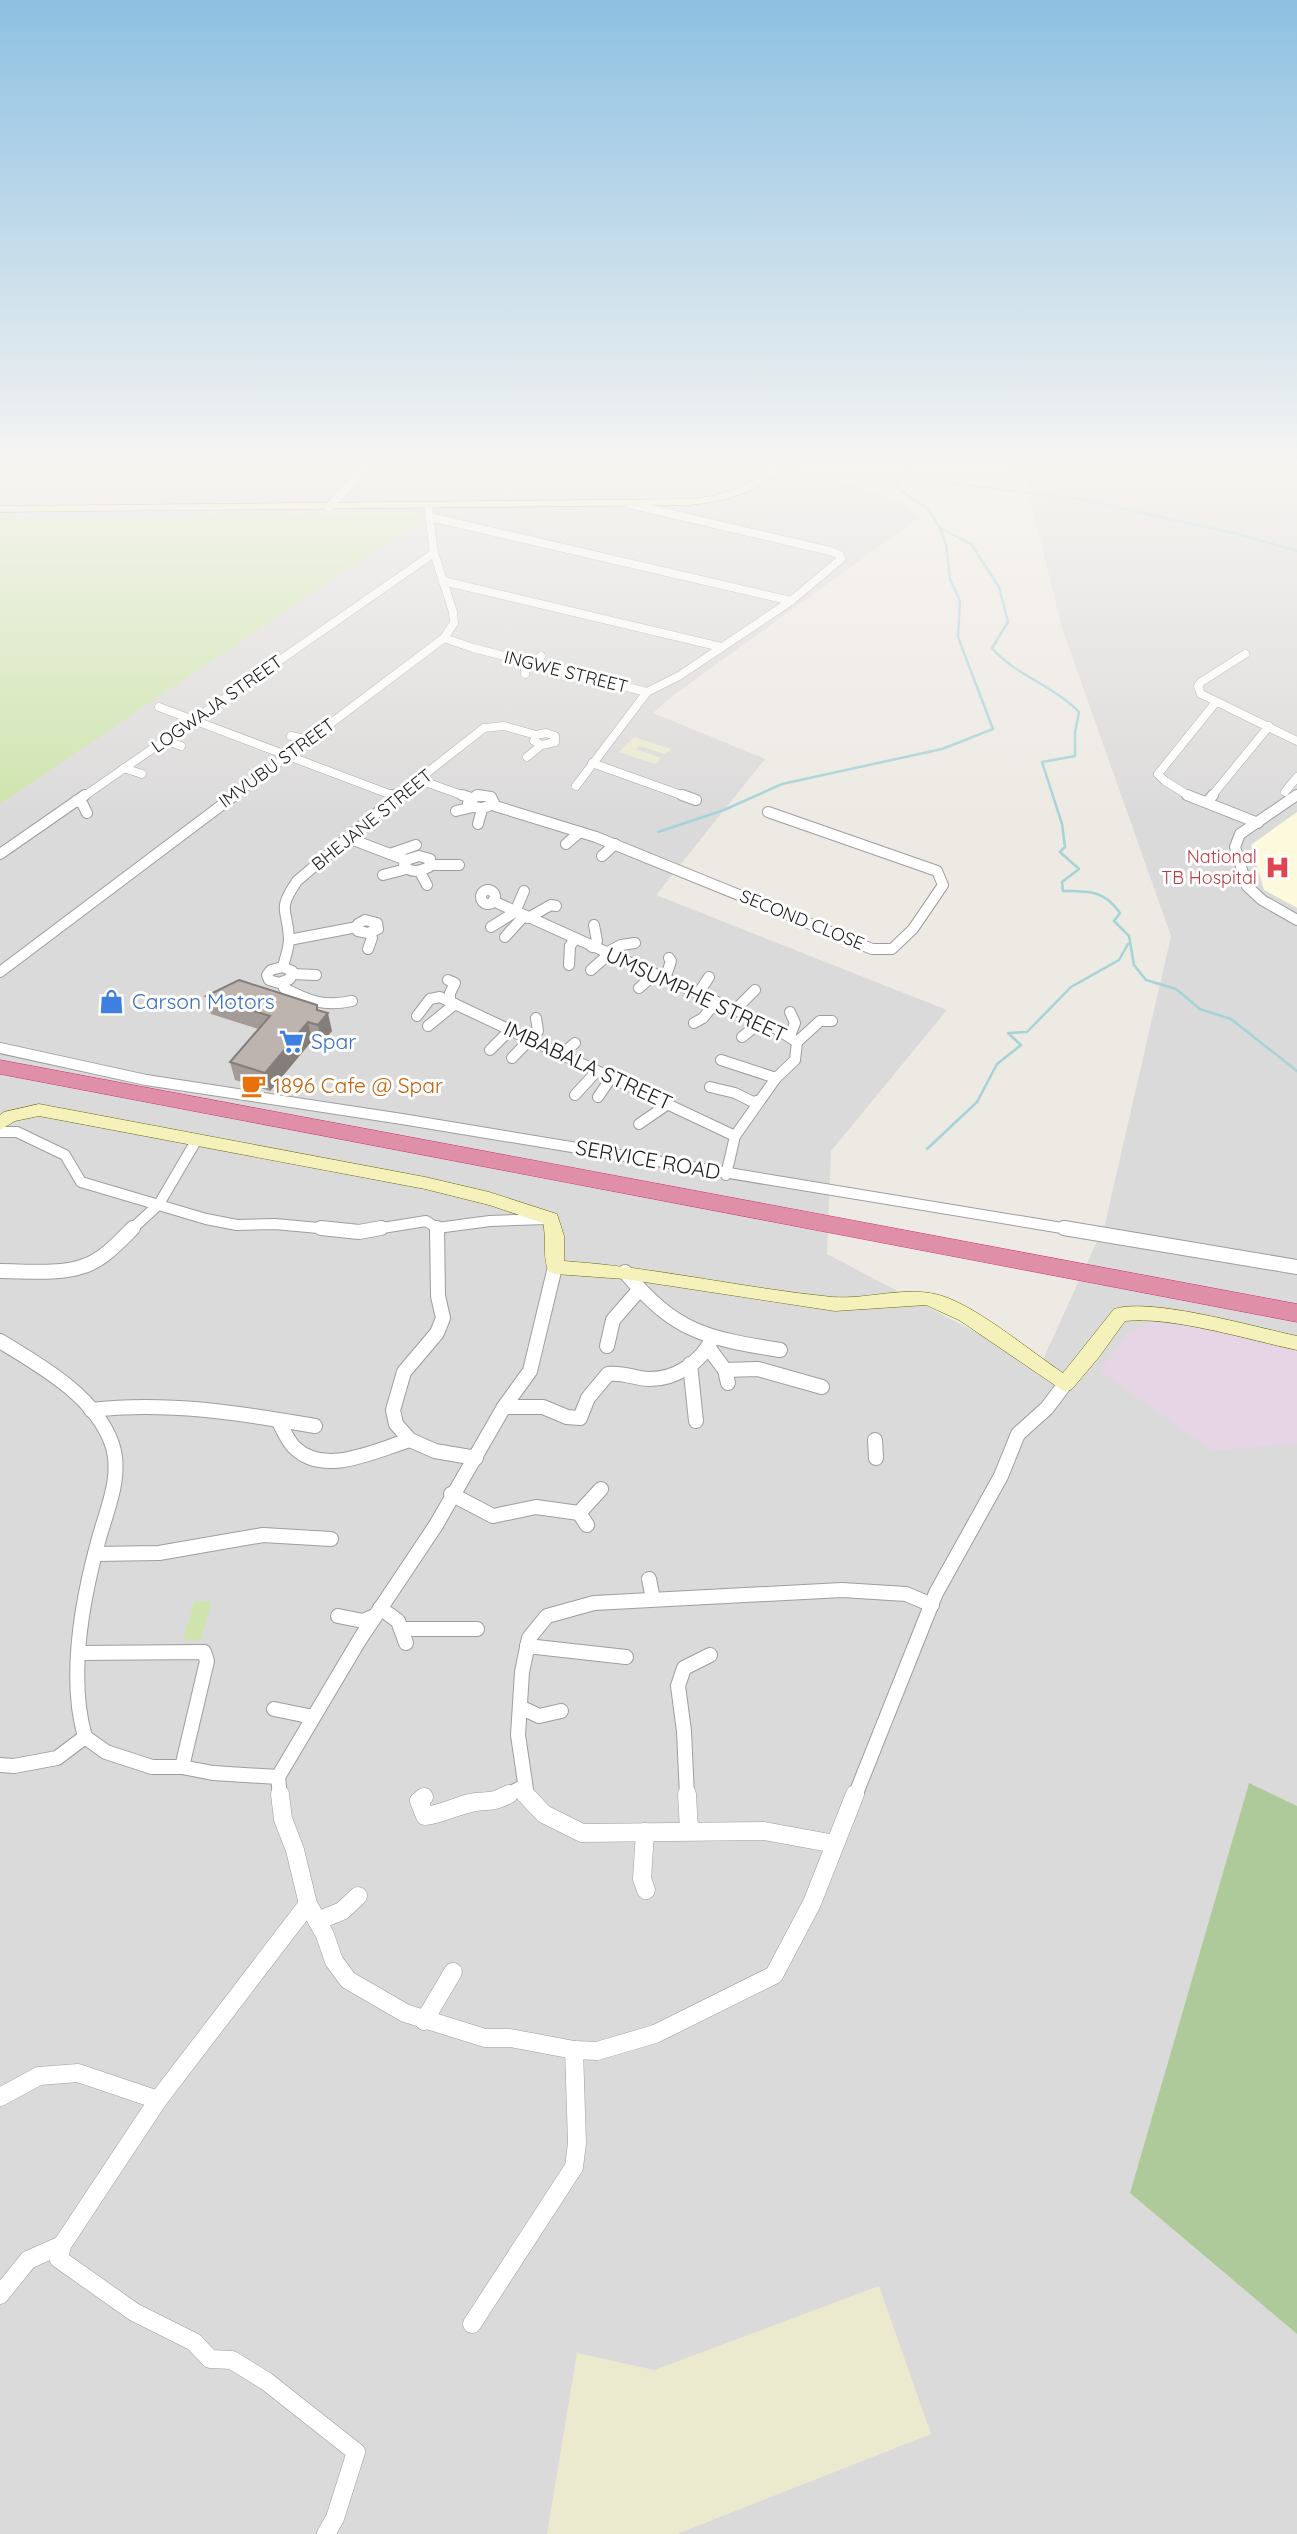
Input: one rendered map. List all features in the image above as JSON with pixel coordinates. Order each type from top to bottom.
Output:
[{"type":"highway","points":[[0,1067],[1297,1313]]},
{"type":"highway","points":[[0,1081],[1090,1283],[1297,1325]]},
{"type":"street","name":"LOGWAJA STREET","points":[[0,854],[392,582]]},
{"type":"street","points":[[443,582],[454,623],[444,638]]},
{"type":"street","points":[[448,582],[722,647]]},
{"type":"street","points":[[715,582],[791,601]]},
{"type":"street","points":[[576,786],[647,692],[679,676],[815,582]]},
{"type":"street","name":"INGWE STREET","points":[[444,638],[647,692]]},
{"type":"street","name":"IMVUBU STREET","points":[[0,972],[444,638]]},
{"type":"street","points":[[1245,654],[1198,686],[1201,694],[1297,741]]},
{"type":"street","points":[[525,674],[525,670],[541,656]]},
{"type":"street","points":[[611,694],[631,677]]},
{"type":"street","points":[[234,692],[246,697]]},
{"type":"street","points":[[1216,702],[1158,774],[1161,780],[1178,790],[1258,823]]},
{"type":"street","points":[[159,707],[398,797]]},
{"type":"street","points":[[484,728],[508,726],[539,742],[532,758]]},
{"type":"street","points":[[1207,802],[1269,726]]},
{"type":"street","name":"BHEJANE STREET","points":[[287,974],[289,940],[284,917],[285,899],[297,881],[362,823],[484,728]]},
{"type":"street","points":[[291,736],[309,740]]},
{"type":"street","points":[[164,740],[181,746]]},
{"type":"street","points":[[592,764],[696,800]]},
{"type":"street","points":[[124,768],[142,774]]},
{"type":"street","points":[[1285,792],[1297,777]]},
{"type":"street","name":"SECOND CLOSE","points":[[420,780],[479,805],[615,844],[872,949],[892,949],[913,929],[943,885],[937,871],[908,859],[768,813]]},
{"type":"street","points":[[1297,795],[1240,834],[1236,847],[1247,886],[1262,900],[1297,920]]},
{"type":"street","points":[[76,801],[82,803],[87,813]]},
{"type":"street","points":[[456,811],[479,805],[478,824]]},
{"type":"street","points":[[566,844],[580,832]]},
{"type":"street","points":[[348,838],[390,854],[421,872],[427,885]]},
{"type":"street","points":[[602,856],[615,844]]},
{"type":"street","points":[[390,854],[416,845]]},
{"type":"street","points":[[383,875],[423,856],[430,859],[431,865]]},
{"type":"street","points":[[421,872],[431,865],[459,865]]},
{"type":"street","points":[[505,937],[522,915],[524,891]]},
{"type":"street","name":"UMSUMPHE STREET","points":[[493,901],[794,1039],[795,1060],[776,1079],[735,1136],[726,1175]]},
{"type":"street","points":[[491,927],[551,905],[556,906]]},
{"type":"street","points":[[289,940],[357,926],[365,920],[375,921],[379,927],[370,933],[372,938],[368,949]]},
{"type":"street","points":[[592,947],[597,941],[594,925]]},
{"type":"street","points":[[569,965],[570,946],[575,939]]},
{"type":"street","points":[[591,970],[621,945],[635,943]]},
{"type":"street","points":[[665,979],[671,961],[669,958]]},
{"type":"street","points":[[316,975],[287,974],[284,988],[316,1004],[335,1005],[352,1001]]},
{"type":"street","points":[[639,988],[654,975]]},
{"type":"street","points":[[698,994],[709,977]]},
{"type":"street","points":[[428,1026],[448,1001],[455,983],[448,980]]},
{"type":"street","points":[[735,1010],[755,990]]},
{"type":"street","points":[[417,1016],[430,999],[448,1001]]},
{"type":"street","name":"IMBABALA STREET","points":[[448,1001],[491,1014],[510,1030],[735,1136]]},
{"type":"street","points":[[694,1023],[703,1018],[716,1002]]},
{"type":"street","points":[[789,1012],[795,1023],[794,1039]]},
{"type":"street","points":[[512,1058],[538,1031],[536,1018]]},
{"type":"street","points":[[794,1039],[820,1021],[832,1021]]},
{"type":"street","points":[[741,1037],[761,1022]]},
{"type":"street","points":[[490,1051],[510,1030]]},
{"type":"street","points":[[562,1054],[575,1042]]},
{"type":"street","name":"SERVICE ROAD","points":[[0,1048],[146,1080],[402,1119],[726,1175],[1297,1267]]},
{"type":"street","points":[[720,1060],[776,1079]]},
{"type":"street","points":[[575,1095],[597,1071]]},
{"type":"street","points":[[598,1097],[611,1078]]},
{"type":"street","points":[[710,1087],[735,1093],[753,1102],[760,1100]]},
{"type":"street","points":[[639,1124],[668,1104]]},
{"type":"street","points":[[0,1124],[10,1116],[39,1110],[196,1142],[392,1175],[514,1204],[551,1219]]},
{"type":"street","points":[[0,1132],[17,1132],[40,1144],[62,1150],[80,1182],[237,1225],[275,1224],[359,1232],[426,1221],[437,1228],[490,1221],[551,1219]]},
{"type":"street","points":[[0,1271],[67,1270],[86,1266],[109,1251],[159,1204],[196,1142]]},
{"type":"street","points":[[551,1219],[555,1236],[555,1267],[530,1371],[504,1407],[477,1458],[451,1494],[436,1525],[378,1612],[278,1777],[283,1819],[295,1850],[308,1904],[334,1961],[348,1980],[405,2013],[485,2038],[510,2038],[574,2050],[597,2051],[655,2034],[774,1975],[812,1903],[932,1605],[1001,1476],[1018,1434],[1047,1408],[1120,1314],[1142,1312],[1164,1315],[1297,1343]]},
{"type":"street","points":[[437,1228],[438,1296],[443,1318],[437,1333],[404,1372],[393,1410],[396,1424],[410,1440],[435,1451],[477,1458]]},
{"type":"street","points":[[555,1267],[625,1272],[835,1304],[926,1298],[943,1303],[965,1315],[1065,1384]]},
{"type":"street","points":[[625,1272],[639,1290],[676,1324],[710,1343],[780,1350]]},
{"type":"street","points":[[607,1346],[613,1320],[639,1290]]},
{"type":"street","points":[[0,1341],[61,1381],[91,1410],[107,1431],[117,1465],[115,1488],[95,1554],[79,1653],[78,1704],[85,1737],[106,1752],[152,1767],[182,1767],[214,1773],[278,1777]]},
{"type":"street","points":[[504,1407],[543,1407],[562,1417],[580,1418],[587,1395],[600,1385],[608,1374],[619,1372],[653,1380],[676,1374],[710,1343]]},
{"type":"street","points":[[710,1343],[726,1376],[758,1369],[822,1387]]},
{"type":"street","points":[[690,1364],[696,1421]]},
{"type":"street","points":[[91,1410],[117,1406],[159,1407],[315,1426]]},
{"type":"street","points":[[278,1420],[293,1447],[307,1457],[328,1463],[410,1440]]},
{"type":"street","points":[[875,1440],[876,1458]]},
{"type":"street","points":[[451,1494],[493,1516],[526,1507],[551,1506],[583,1519],[601,1489]]},
{"type":"street","points":[[95,1554],[159,1553],[263,1535],[331,1539]]},
{"type":"street","points":[[649,1579],[653,1600]]},
{"type":"street","points":[[835,1844],[764,1831],[582,1833],[544,1814],[525,1794],[519,1735],[520,1707],[529,1655],[528,1638],[547,1616],[594,1603],[842,1590],[906,1594],[932,1605]]},
{"type":"street","points":[[338,1616],[363,1621],[378,1612],[393,1613],[404,1636],[423,1625],[477,1629]]},
{"type":"street","points":[[529,1655],[563,1647],[626,1657]]},
{"type":"street","points":[[79,1653],[204,1652],[207,1661],[182,1767]]},
{"type":"street","points":[[689,1830],[684,1731],[678,1686],[684,1668],[710,1655]]},
{"type":"street","points":[[520,1707],[531,1716],[551,1717],[561,1711]]},
{"type":"street","points":[[274,1709],[313,1717]]},
{"type":"street","points":[[0,1765],[14,1766],[57,1758],[85,1737]]},
{"type":"street","points":[[424,1797],[419,1801],[425,1816],[444,1814],[475,1802],[492,1803],[524,1786]]},
{"type":"street","points":[[645,1832],[642,1879],[646,1890]]},
{"type":"street","points":[[317,1921],[342,1911],[358,1896]]},
{"type":"street","points":[[308,1904],[158,2100],[62,2245],[59,2259],[134,2312],[194,2343],[210,2359],[232,2360],[266,2381],[356,2452],[335,2518],[326,2534]]},
{"type":"street","points":[[424,2021],[453,1972]]},
{"type":"street","points":[[472,2325],[574,2167],[577,2143],[574,2050]]},
{"type":"street","points":[[0,2098],[40,2076],[78,2073],[158,2100]]},
{"type":"street","points":[[0,2295],[28,2260],[62,2245]]},
{"type":"shaded area","points":[[0,582],[830,582],[671,697],[653,713],[765,759],[656,895],[947,1010],[831,1151],[827,1254],[1040,1366],[1105,1224],[1171,936],[1062,628],[1051,582],[1297,582],[1297,1806],[1249,1784],[1130,2193],[1297,2334],[1297,2534],[0,2534]]},
{"type":"shaded area","name":"National TB Hospital","points":[[1297,812],[1297,908],[1264,890],[1251,845]]},
{"type":"shaded area","points":[[1164,1315],[1297,1345],[1297,1443],[1213,1451],[1100,1371],[1127,1334]]},
{"type":"green space","points":[[0,582],[328,582],[0,804]]},
{"type":"green space","points":[[634,737],[671,749],[665,754],[639,746],[636,749],[661,758],[655,764],[619,752]]},
{"type":"green space","points":[[195,1601],[212,1602],[200,1641],[183,1639]]},
{"type":"green space","points":[[1249,1783],[1297,1806],[1297,2334],[1130,2193]]},
{"type":"green space","points":[[879,2286],[931,2434],[677,2534],[547,2534],[577,2353],[654,2370]]},
{"type":"building","points":[[239,980],[317,1005],[317,1010],[328,1013],[318,1025],[308,1022],[265,1073],[230,1062],[270,1016],[206,996]]},
{"type":"waterway","points":[[658,832],[724,810],[782,784],[942,749],[993,729],[958,637],[960,601],[951,582]]},
{"type":"waterway","points":[[996,582],[1008,622],[992,648],[1012,666],[1058,695],[1079,712],[1075,732],[1075,756],[1042,762],[1062,824],[1065,847],[1060,852],[1079,869],[1062,882],[1063,891],[1095,893],[1108,900],[1120,913],[1114,921],[1129,936],[1134,965],[1146,980],[1176,989],[1200,1009],[1231,1019],[1297,1071]]},
{"type":"waterway","points":[[927,1149],[977,1102],[997,1064],[1021,1045],[1008,1033],[1027,1032],[1071,987],[1119,960],[1128,944]]},
{"type":"place","name":"National TB Hospital","points":[[1277,867]]},
{"type":"place","name":"Carson Motors","points":[[112,1002]]},
{"type":"place","name":"Spar","points":[[291,1042]]},
{"type":"place","name":"1896 Cafe @ Spar","points":[[253,1086]]}]
